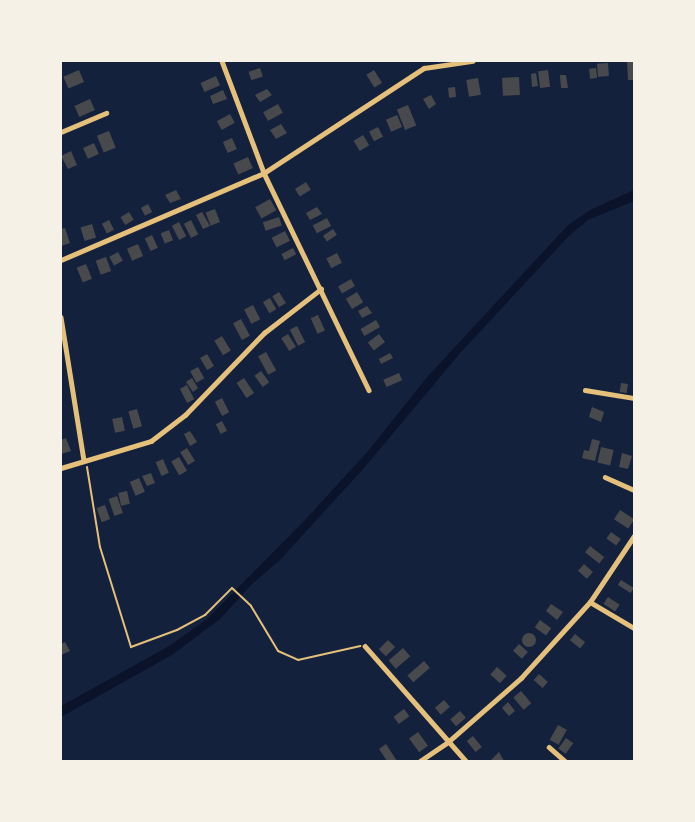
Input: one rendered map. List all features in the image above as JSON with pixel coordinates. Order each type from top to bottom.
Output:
[{"type":"street","points":[[222,61],[264,173],[369,390]]},
{"type":"street","points":[[421,61],[424,68]]},
{"type":"street","points":[[61,260],[264,173],[424,68],[472,61]]},
{"type":"street","points":[[61,124],[63,131],[106,113]]},
{"type":"street","points":[[61,468],[151,441],[185,415],[264,333],[321,289]]},
{"type":"street","points":[[61,316],[84,460]]},
{"type":"street","points":[[584,390],[634,398]]},
{"type":"street","points":[[605,478],[634,490]]},
{"type":"street","points":[[420,761],[448,742],[520,678],[590,602],[634,536]]},
{"type":"street","points":[[590,602],[634,628]]},
{"type":"street","points":[[365,646],[466,761]]},
{"type":"street","points":[[549,747],[565,761]]},
{"type":"path","points":[[84,460],[104,562],[131,647],[177,630],[205,615],[232,588],[243,598],[267,629],[278,651],[298,660],[349,646],[365,646]]},
{"type":"water","points":[[634,190],[634,201],[588,220],[568,237],[462,351],[365,467],[280,560],[253,583],[220,619],[172,655],[61,717],[61,706],[169,646],[207,619],[304,521],[368,451],[428,376],[568,225],[590,210]]},
{"type":"building","points":[[627,61],[634,61],[634,80],[628,80]]},
{"type":"building","points":[[608,63],[609,76],[598,77],[597,64]]},
{"type":"building","points":[[260,68],[263,77],[251,80],[249,72]]},
{"type":"building","points":[[596,68],[597,78],[590,79],[589,69]]},
{"type":"building","points":[[79,70],[84,82],[68,89],[63,77]]},
{"type":"building","points":[[374,70],[382,83],[374,87],[366,75]]},
{"type":"building","points":[[548,70],[550,87],[540,88],[538,71]]},
{"type":"building","points":[[536,73],[538,86],[532,87],[531,74]]},
{"type":"building","points":[[560,75],[566,75],[568,88],[561,88]]},
{"type":"building","points":[[216,76],[220,85],[205,92],[200,83]]},
{"type":"building","points":[[519,77],[520,95],[503,96],[502,78]]},
{"type":"building","points":[[478,78],[481,95],[469,97],[466,80]]},
{"type":"building","points":[[455,87],[456,97],[449,98],[448,88]]},
{"type":"building","points":[[267,89],[272,95],[260,102],[255,95]]},
{"type":"building","points":[[223,90],[227,99],[213,104],[210,96]]},
{"type":"building","points":[[431,95],[436,104],[429,109],[423,99]]},
{"type":"building","points":[[90,99],[95,110],[79,117],[74,106]]},
{"type":"building","points":[[278,104],[283,113],[268,121],[263,112]]},
{"type":"building","points":[[408,105],[416,125],[405,130],[397,109]]},
{"type":"building","points":[[230,114],[235,123],[222,130],[217,121]]},
{"type":"building","points":[[397,115],[402,127],[391,132],[386,120]]},
{"type":"building","points":[[281,124],[287,133],[276,139],[270,130]]},
{"type":"building","points":[[378,127],[383,137],[374,141],[369,132]]},
{"type":"building","points":[[109,131],[116,148],[104,153],[97,136]]},
{"type":"building","points":[[363,135],[369,145],[360,151],[354,141]]},
{"type":"building","points":[[232,138],[237,149],[228,153],[223,142]]},
{"type":"building","points":[[94,143],[99,154],[88,159],[83,148]]},
{"type":"building","points":[[71,151],[77,165],[68,169],[61,156]]},
{"type":"building","points":[[248,157],[253,168],[238,174],[233,164]]},
{"type":"building","points":[[306,182],[311,190],[300,197],[295,189]]},
{"type":"building","points":[[176,190],[181,199],[170,203],[165,195]]},
{"type":"building","points":[[270,199],[276,210],[261,219],[255,207]]},
{"type":"building","points":[[148,204],[152,212],[145,216],[141,208]]},
{"type":"building","points":[[317,207],[322,214],[310,220],[306,213]]},
{"type":"building","points":[[215,209],[220,222],[211,226],[206,213]]},
{"type":"building","points":[[129,212],[134,220],[125,225],[121,217]]},
{"type":"building","points":[[202,212],[210,226],[203,229],[196,215]]},
{"type":"building","points":[[279,217],[282,226],[266,231],[263,222]]},
{"type":"building","points":[[327,218],[331,226],[317,233],[313,225]]},
{"type":"building","points":[[109,220],[114,230],[107,233],[102,224]]},
{"type":"building","points":[[191,220],[198,234],[191,238],[184,224]]},
{"type":"building","points":[[179,222],[186,236],[179,240],[172,226]]},
{"type":"building","points":[[92,224],[96,237],[85,241],[81,228]]},
{"type":"building","points":[[65,228],[70,243],[61,246],[61,229]]},
{"type":"building","points":[[333,229],[337,235],[327,242],[323,236]]},
{"type":"building","points":[[169,230],[173,240],[165,244],[161,233]]},
{"type":"building","points":[[285,231],[290,241],[277,248],[272,238]]},
{"type":"building","points":[[152,235],[158,248],[151,251],[145,238]]},
{"type":"building","points":[[138,244],[143,256],[132,261],[127,249]]},
{"type":"building","points":[[293,248],[296,254],[285,260],[281,254]]},
{"type":"building","points":[[118,252],[123,261],[114,266],[109,257]]},
{"type":"building","points":[[337,253],[342,263],[331,268],[326,258]]},
{"type":"building","points":[[106,257],[111,271],[101,275],[96,261]]},
{"type":"building","points":[[86,264],[92,279],[83,283],[77,268]]},
{"type":"building","points":[[351,279],[355,286],[342,293],[338,286]]},
{"type":"building","points":[[279,292],[286,303],[279,307],[272,296]]},
{"type":"building","points":[[357,292],[363,302],[352,309],[346,299]]},
{"type":"building","points":[[270,298],[276,309],[269,313],[263,302]]},
{"type":"building","points":[[253,305],[260,319],[251,324],[244,310]]},
{"type":"building","points":[[367,306],[372,313],[362,318],[358,311]]},
{"type":"building","points":[[318,315],[325,331],[318,334],[311,318]]},
{"type":"building","points":[[241,319],[250,336],[242,340],[233,323]]},
{"type":"building","points":[[376,320],[380,327],[364,336],[360,329]]},
{"type":"building","points":[[297,326],[305,342],[298,346],[290,330]]},
{"type":"building","points":[[288,334],[296,347],[289,351],[281,338]]},
{"type":"building","points":[[379,334],[385,342],[374,350],[368,342]]},
{"type":"building","points":[[222,336],[231,351],[223,355],[214,341]]},
{"type":"building","points":[[266,352],[276,370],[268,375],[258,356]]},
{"type":"building","points":[[390,353],[393,358],[381,364],[379,359]]},
{"type":"building","points":[[207,354],[214,366],[207,370],[200,358]]},
{"type":"building","points":[[198,367],[204,378],[196,383],[190,371]]},
{"type":"building","points":[[261,371],[269,382],[263,387],[255,376]]},
{"type":"building","points":[[399,373],[402,380],[386,387],[383,380]]},
{"type":"building","points":[[192,378],[198,388],[193,392],[186,382]]},
{"type":"building","points":[[244,378],[254,393],[247,398],[237,383]]},
{"type":"building","points":[[621,383],[628,384],[627,393],[620,392]]},
{"type":"building","points":[[187,385],[194,399],[187,403],[180,389]]},
{"type":"building","points":[[222,398],[229,412],[222,416],[215,402]]},
{"type":"building","points":[[592,407],[604,412],[601,422],[589,417]]},
{"type":"building","points":[[137,409],[142,426],[133,429],[128,411]]},
{"type":"building","points":[[122,417],[125,431],[115,433],[112,419]]},
{"type":"building","points":[[222,421],[227,431],[221,434],[216,424]]},
{"type":"building","points":[[190,431],[197,442],[190,446],[184,434]]},
{"type":"building","points":[[66,438],[71,451],[61,454],[61,440]]},
{"type":"building","points":[[592,439],[600,441],[595,461],[582,458],[584,450],[589,451]]},
{"type":"building","points":[[601,447],[614,450],[610,466],[597,463]]},
{"type":"building","points":[[187,448],[195,461],[188,465],[180,452]]},
{"type":"building","points":[[622,453],[632,456],[628,469],[619,467]]},
{"type":"building","points":[[179,457],[187,471],[179,475],[171,461]]},
{"type":"building","points":[[163,459],[169,473],[161,476],[156,462]]},
{"type":"building","points":[[151,473],[155,483],[147,486],[142,476]]},
{"type":"building","points":[[139,478],[145,492],[136,496],[130,482]]},
{"type":"building","points":[[127,491],[130,504],[121,506],[118,493]]},
{"type":"building","points":[[117,496],[123,513],[114,516],[108,499]]},
{"type":"building","points":[[105,505],[110,519],[102,522],[97,508]]},
{"type":"building","points":[[620,510],[634,519],[628,528],[614,519]]},
{"type":"building","points":[[611,532],[621,539],[616,545],[606,539]]},
{"type":"building","points":[[590,546],[604,557],[599,563],[585,552]]},
{"type":"building","points":[[584,564],[593,572],[587,579],[578,571]]},
{"type":"building","points":[[621,580],[634,588],[631,593],[618,585]]},
{"type":"building","points":[[608,597],[620,605],[615,611],[604,604]]},
{"type":"building","points":[[551,604],[563,612],[557,620],[546,611]]},
{"type":"building","points":[[540,620],[551,628],[546,636],[535,627]]},
{"type":"building","points":[[529,633],[534,635],[536,640],[534,645],[529,647],[524,645],[522,640],[524,635]]},
{"type":"building","points":[[575,634],[585,642],[580,648],[570,640]]},
{"type":"building","points":[[388,640],[395,647],[386,656],[379,649]]},
{"type":"building","points":[[65,642],[70,651],[61,655],[61,644]]},
{"type":"building","points":[[519,644],[528,652],[522,659],[513,651]]},
{"type":"building","points":[[403,648],[410,656],[396,669],[389,660]]},
{"type":"building","points":[[424,661],[430,668],[413,682],[407,675]]},
{"type":"building","points":[[497,667],[507,676],[500,683],[490,674]]},
{"type":"building","points":[[539,674],[548,682],[543,688],[534,680]]},
{"type":"building","points":[[521,691],[531,703],[524,710],[513,697]]},
{"type":"building","points":[[444,700],[450,707],[441,715],[435,708]]},
{"type":"building","points":[[508,702],[515,711],[509,716],[502,708]]},
{"type":"building","points":[[404,709],[409,716],[399,724],[393,717]]},
{"type":"building","points":[[460,711],[466,718],[456,726],[450,720]]},
{"type":"building","points":[[558,725],[567,730],[559,745],[550,740]]},
{"type":"building","points":[[418,732],[428,746],[419,752],[409,738]]},
{"type":"building","points":[[473,736],[482,747],[476,752],[467,741]]},
{"type":"building","points":[[566,738],[573,743],[566,754],[558,749]]},
{"type":"building","points":[[386,744],[397,761],[387,761],[379,749]]},
{"type":"building","points":[[499,752],[504,761],[490,761]]}]
